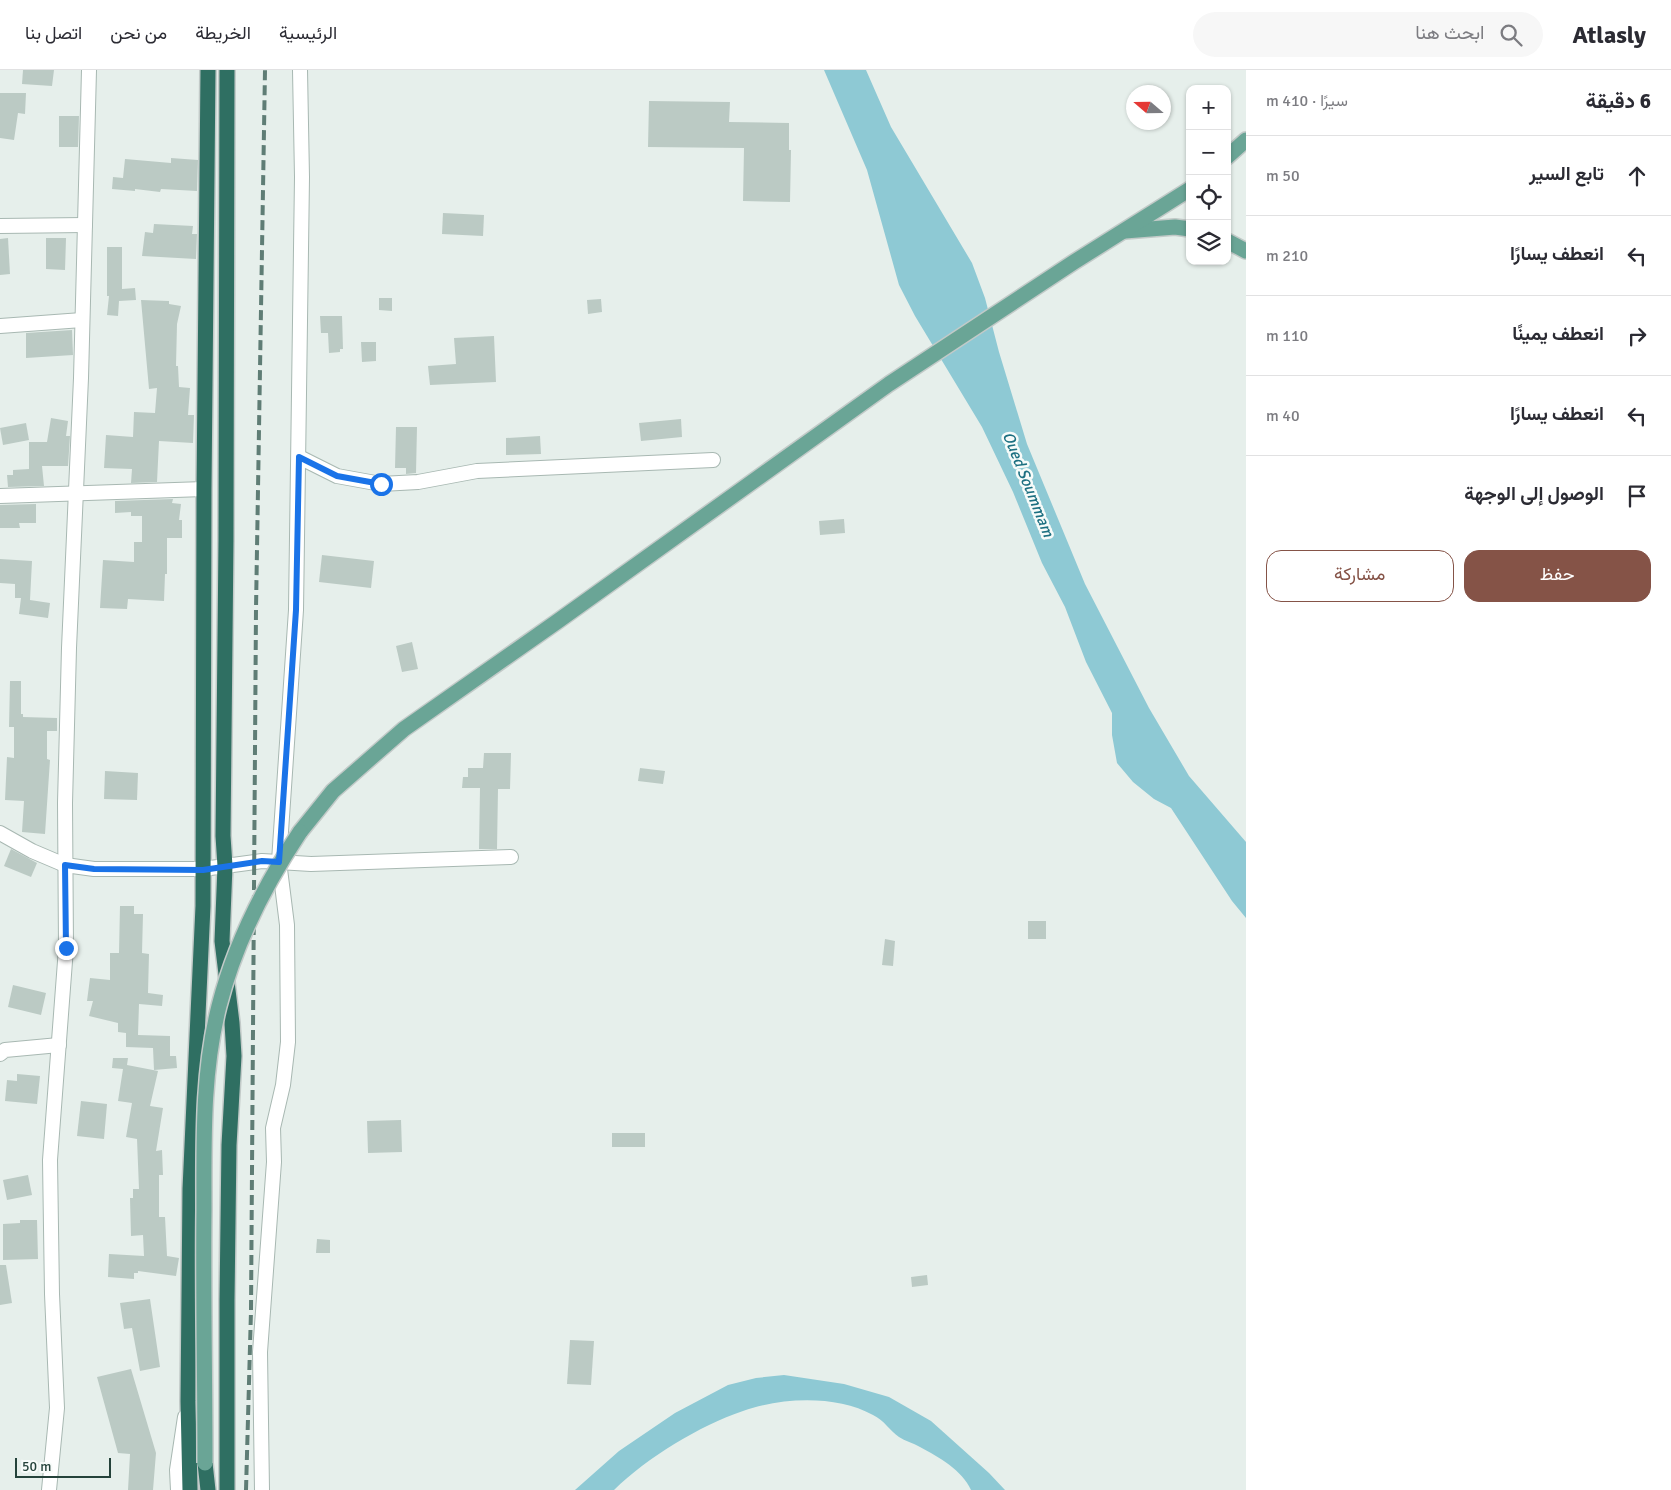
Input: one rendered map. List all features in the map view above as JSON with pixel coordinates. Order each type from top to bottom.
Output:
[{"type":"highway","points":[[190,1490],[188,1401],[190,1189],[203,906],[208,70]]},
{"type":"highway","points":[[227,70],[225,866],[222,941],[234,1056],[229,1145],[227,1490]]},
{"type":"highway","points":[[202,1490],[205,1463]]},
{"type":"highway","points":[[205,1463],[208,1490]]},
{"type":"main road","points":[[1231,153],[1246,140]]},
{"type":"main road","points":[[1231,161],[1246,152]]},
{"type":"main road","points":[[205,1463],[204,1124],[210,1053],[219,1004],[246,927],[272,876],[300,832],[333,791],[404,729],[889,384],[1120,232],[1186,191]]},
{"type":"main road","points":[[1120,232],[1175,227],[1186,228]]},
{"type":"main road","points":[[1231,243],[1246,251]]},
{"type":"street","points":[[49,1490],[57,1408],[52,1294],[50,1160],[66,948],[65,865],[69,648],[77,493],[90,70]]},
{"type":"street","points":[[262,1490],[260,1352],[274,1162],[272,1128],[283,1085],[288,1042],[287,925],[279,862],[296,610],[302,177],[300,70]]},
{"type":"street","points":[[0,226],[85,225]]},
{"type":"street","points":[[0,326],[82,320]]},
{"type":"street","points":[[299,457],[337,476],[381,484],[418,482],[477,472],[713,460]]},
{"type":"street","points":[[0,496],[204,489]]},
{"type":"street","points":[[0,833],[32,851],[65,865],[94,869],[203,870],[262,861],[311,864],[511,857]]},
{"type":"street","points":[[0,1054],[5,1050],[59,1045]]},
{"type":"street","points":[[178,1490],[177,1470],[180,1439],[188,1401]]},
{"type":"water","name":"Oued Soummam","points":[[824,70],[866,70],[891,127],[972,263],[985,298],[1027,444],[1085,584],[1149,708],[1189,776],[1246,842],[1246,918],[1232,901],[1171,808],[1154,799],[1133,782],[1117,763],[1112,735],[1112,713],[1086,662],[1065,607],[1042,563],[1013,492],[982,427],[915,316],[899,285],[867,170]]},
{"type":"water","points":[[784,1375],[844,1384],[889,1397],[931,1421],[989,1473],[1005,1490],[971,1490],[956,1470],[927,1451],[899,1437],[877,1417],[843,1404],[809,1400],[758,1406],[726,1417],[658,1454],[614,1490],[575,1490],[619,1451],[675,1413],[728,1385],[756,1378]]},
{"type":"building","points":[[23,70],[54,70],[52,86],[22,84]]},
{"type":"building","points":[[0,93],[26,93],[25,114],[18,113],[14,140],[0,138]]},
{"type":"building","points":[[649,101],[730,102],[729,122],[789,123],[789,150],[791,150],[790,202],[743,201],[744,148],[648,147]]},
{"type":"building","points":[[59,116],[79,116],[78,147],[59,147]]},
{"type":"building","points":[[171,158],[198,160],[197,191],[161,189],[160,192],[112,189],[113,177],[123,178],[125,159],[171,163]]},
{"type":"building","points":[[443,213],[484,215],[483,236],[442,234]]},
{"type":"building","points":[[154,224],[193,226],[192,234],[197,234],[196,259],[142,256],[145,232],[153,233]]},
{"type":"building","points":[[8,238],[10,274],[0,275],[0,239]]},
{"type":"building","points":[[46,238],[66,238],[65,270],[46,269]]},
{"type":"building","points":[[107,247],[122,247],[122,289],[135,288],[136,300],[119,301],[118,316],[107,315],[109,296],[107,296]]},
{"type":"building","points":[[379,298],[392,298],[392,311],[379,310]]},
{"type":"building","points":[[601,299],[602,312],[588,314],[587,300]]},
{"type":"building","points":[[141,300],[169,301],[169,304],[181,306],[177,324],[176,366],[178,366],[179,387],[190,388],[188,415],[194,415],[193,443],[159,441],[157,482],[131,483],[132,469],[104,468],[106,435],[133,437],[134,412],[155,413],[157,388],[149,389]]},
{"type":"building","points":[[320,316],[342,316],[343,349],[340,349],[340,352],[329,353],[328,333],[321,333]]},
{"type":"building","points":[[72,330],[73,355],[26,358],[26,333]]},
{"type":"building","points":[[494,336],[496,382],[430,385],[428,366],[456,364],[454,338]]},
{"type":"building","points":[[361,342],[376,342],[376,361],[362,362]]},
{"type":"building","points":[[51,418],[68,421],[66,436],[70,436],[68,466],[42,466],[44,486],[8,487],[7,475],[13,475],[13,470],[29,469],[29,442],[47,442]]},
{"type":"building","points":[[681,419],[682,437],[641,441],[639,423]]},
{"type":"building","points":[[26,423],[29,440],[3,445],[0,428]]},
{"type":"building","points":[[396,427],[417,427],[416,473],[406,474],[406,468],[395,468]]},
{"type":"building","points":[[540,436],[541,454],[506,455],[506,438]]},
{"type":"building","points":[[173,499],[172,503],[181,504],[179,520],[182,520],[182,538],[167,538],[167,574],[165,574],[164,601],[128,599],[127,609],[100,608],[103,560],[134,562],[134,542],[142,542],[142,516],[131,516],[131,512],[115,513],[115,501]]},
{"type":"building","points":[[36,504],[36,523],[19,523],[20,528],[0,528],[0,505]]},
{"type":"building","points":[[844,519],[845,533],[820,535],[819,521]]},
{"type":"building","points":[[322,555],[374,561],[371,588],[319,582]]},
{"type":"building","points":[[0,559],[32,561],[30,600],[50,603],[48,618],[19,614],[21,598],[15,598],[15,584],[0,583]]},
{"type":"building","points":[[412,642],[418,669],[402,672],[396,646]]},
{"type":"building","points":[[10,681],[21,681],[21,714],[23,714],[23,717],[57,718],[57,731],[47,731],[47,759],[50,760],[45,834],[22,832],[24,801],[5,800],[7,757],[14,758],[14,727],[9,727]]},
{"type":"building","points":[[484,753],[511,753],[510,789],[498,789],[497,849],[479,849],[480,788],[462,788],[463,777],[468,777],[468,768],[483,768]]},
{"type":"building","points":[[640,768],[665,771],[663,784],[638,781]]},
{"type":"building","points":[[105,771],[138,773],[137,800],[104,799]]},
{"type":"building","points":[[11,849],[37,863],[31,877],[4,866]]},
{"type":"building","points":[[120,906],[134,906],[134,914],[143,914],[142,953],[149,954],[148,993],[163,995],[162,1006],[139,1004],[138,1035],[170,1036],[170,1056],[176,1056],[177,1068],[154,1070],[153,1048],[126,1047],[126,1033],[118,1032],[118,1023],[89,1016],[93,1001],[87,1001],[90,978],[110,980],[110,953],[119,953]]},
{"type":"building","points":[[1028,921],[1046,921],[1046,939],[1028,939]]},
{"type":"building","points":[[885,939],[895,941],[893,966],[882,965]]},
{"type":"building","points":[[13,985],[46,993],[41,1015],[8,1007]]},
{"type":"building","points":[[113,1058],[128,1058],[127,1065],[158,1071],[150,1106],[163,1108],[156,1151],[162,1150],[163,1175],[159,1175],[159,1217],[165,1217],[167,1256],[179,1258],[176,1276],[138,1271],[138,1273],[134,1273],[134,1279],[108,1277],[109,1254],[144,1256],[143,1235],[131,1236],[130,1198],[133,1198],[133,1189],[139,1189],[137,1139],[126,1137],[132,1103],[118,1101],[123,1069],[112,1068]]},
{"type":"building","points":[[17,1074],[40,1076],[37,1104],[5,1101],[7,1080],[17,1081]]},
{"type":"building","points":[[81,1101],[107,1104],[104,1139],[77,1136]]},
{"type":"building","points":[[401,1120],[402,1152],[368,1153],[367,1121]]},
{"type":"building","points":[[612,1133],[645,1133],[645,1147],[612,1147]]},
{"type":"building","points":[[28,1175],[32,1195],[7,1200],[3,1180]]},
{"type":"building","points":[[20,1220],[37,1220],[38,1259],[3,1260],[3,1224],[20,1223]]},
{"type":"building","points":[[317,1239],[330,1240],[330,1253],[316,1253]]},
{"type":"building","points":[[0,1265],[6,1265],[12,1303],[0,1305]]},
{"type":"building","points":[[927,1275],[928,1285],[912,1287],[911,1277]]},
{"type":"building","points":[[150,1299],[160,1367],[140,1371],[132,1328],[124,1329],[120,1303]]},
{"type":"building","points":[[570,1340],[594,1341],[591,1385],[567,1384]]},
{"type":"building","points":[[131,1369],[156,1453],[153,1490],[128,1490],[130,1454],[118,1453],[97,1377]]},
{"type":"railway","points":[[246,1490],[251,1311],[256,609],[265,70]]},
{"type":"route","points":[[66,948],[65,865],[94,869],[203,870],[262,861],[279,862],[296,610],[299,457],[337,476],[381,484]]}]
